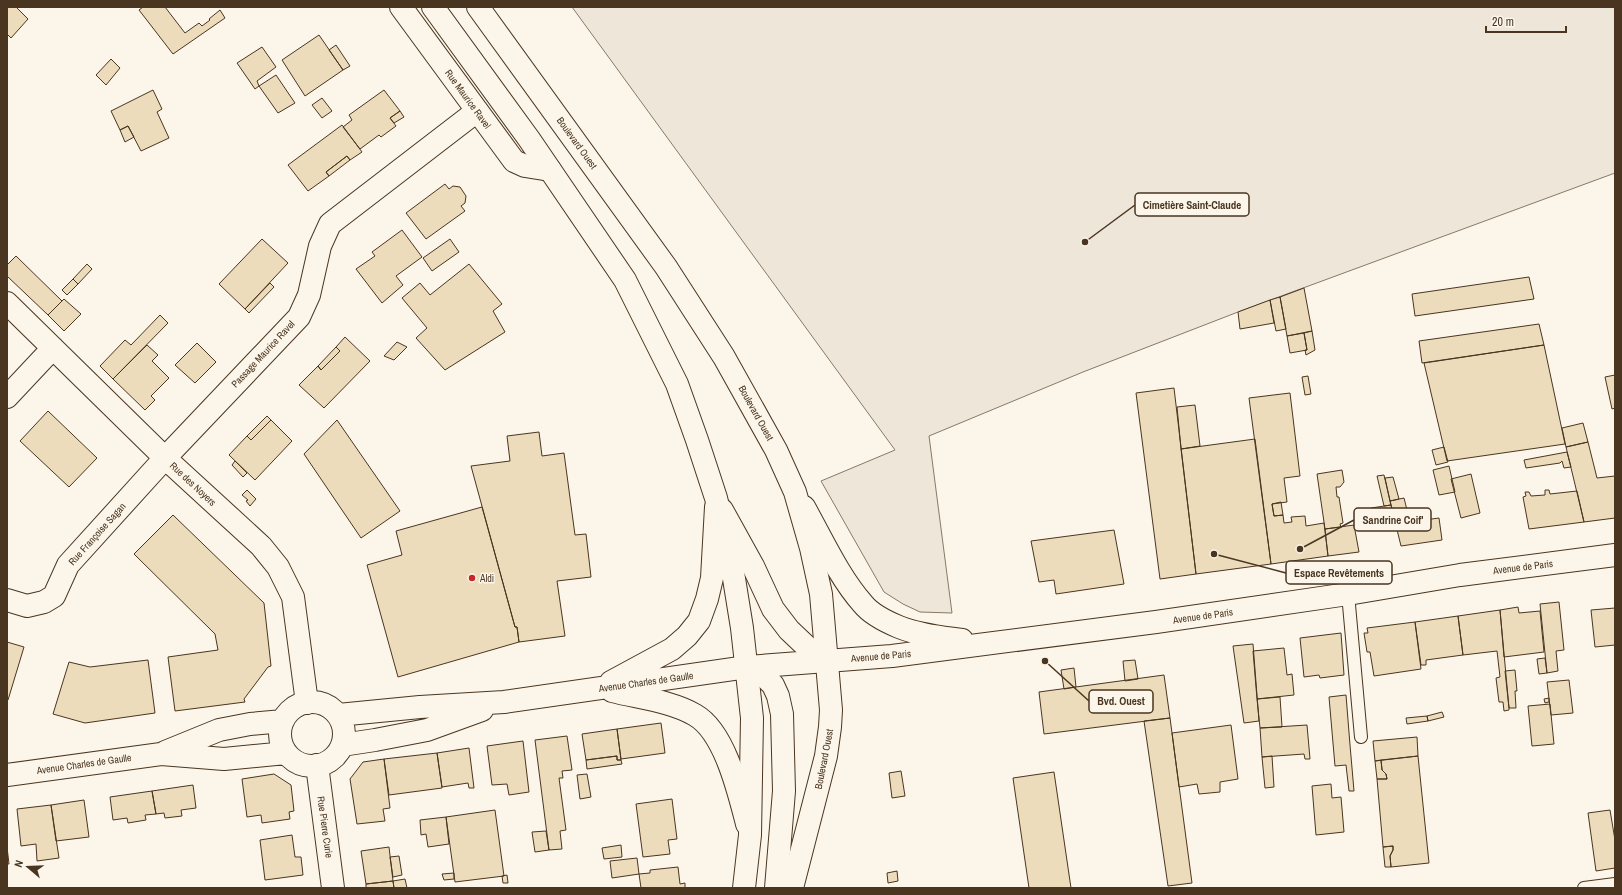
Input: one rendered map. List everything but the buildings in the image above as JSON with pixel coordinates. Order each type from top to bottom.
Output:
[{"type":"main road","name":"Rue Maurice Ravel","points":[[401,7],[514,161],[525,166],[550,170]]},
{"type":"main road","points":[[433,7],[550,170],[625,280],[677,384],[716,498],[731,560],[747,667],[752,718],[752,778],[750,835],[744,888]]},
{"type":"main road","name":"Boulevard Ouest","points":[[478,7],[666,267],[724,357],[776,450],[795,492],[811,548],[821,594],[828,661],[831,710],[826,756],[792,888]]},
{"type":"main road","name":"Passage Maurice Ravel","points":[[165,458],[299,317],[309,295],[320,246],[330,224],[476,111]]},
{"type":"main road","name":"Rue des Noyers","points":[[7,303],[165,458],[261,546],[278,567],[293,597],[307,703]]},
{"type":"main road","points":[[7,397],[52,348]]},
{"type":"main road","name":"Rue Françoise Sagan","points":[[7,600],[27,606],[44,602],[54,596],[68,564],[165,458]]},
{"type":"main road","points":[[795,492],[836,564],[864,605],[880,618],[899,627],[922,634],[985,644]]},
{"type":"main road","points":[[716,498],[753,566],[773,609],[789,630],[808,648],[828,661]]},
{"type":"main road","points":[[599,688],[672,649],[687,636],[699,621],[707,599],[712,578],[716,498]]},
{"type":"main road","name":"Avenue de Paris","points":[[789,664],[892,656],[1156,622],[1348,594],[1460,575],[1615,555]]},
{"type":"main road","name":"Avenue Charles de Gaulle","points":[[338,715],[420,706],[504,702],[747,667],[789,664]]},
{"type":"main road","points":[[747,667],[762,674],[773,685],[778,696],[782,714],[784,791],[776,888]]},
{"type":"main road","points":[[599,688],[676,706],[696,715],[706,724],[720,743],[737,785],[750,835],[734,888]]},
{"type":"main road","points":[[315,702],[324,704],[338,715],[344,729],[342,745],[332,758],[317,765],[300,763],[292,759],[286,753],[280,737],[283,721],[293,709],[307,703],[315,702]]},
{"type":"main road","name":"Avenue Charles de Gaulle","points":[[342,745],[427,730],[504,702]]},
{"type":"main road","name":"Avenue Charles de Gaulle","points":[[161,754],[219,730],[250,724],[283,721]]},
{"type":"main road","name":"Avenue Charles de Gaulle","points":[[7,775],[161,754],[224,759],[286,753]]},
{"type":"main road","name":"Rue Pierre Curie","points":[[317,765],[333,888]]},
{"type":"lane","points":[[1348,594],[1361,737]]},
{"type":"lane","points":[[1584,888],[1615,884]]},
{"type":"shaded area","points":[[572,7],[1615,7],[1615,173],[1238,312],[1083,372],[929,436],[952,613],[920,612],[903,604],[884,592],[821,481],[895,450]]},
{"type":"place","name":"Cimetière Saint-Claude","points":[[1085,242]]},
{"type":"place","name":"Sandrine Coif'","points":[[1300,549]]},
{"type":"place","name":"Espace Revêtements","points":[[1214,554]]},
{"type":"place","name":"Aldi","points":[[472,578]]},
{"type":"place","name":"Bvd. Ouest","points":[[1045,661]]}]
